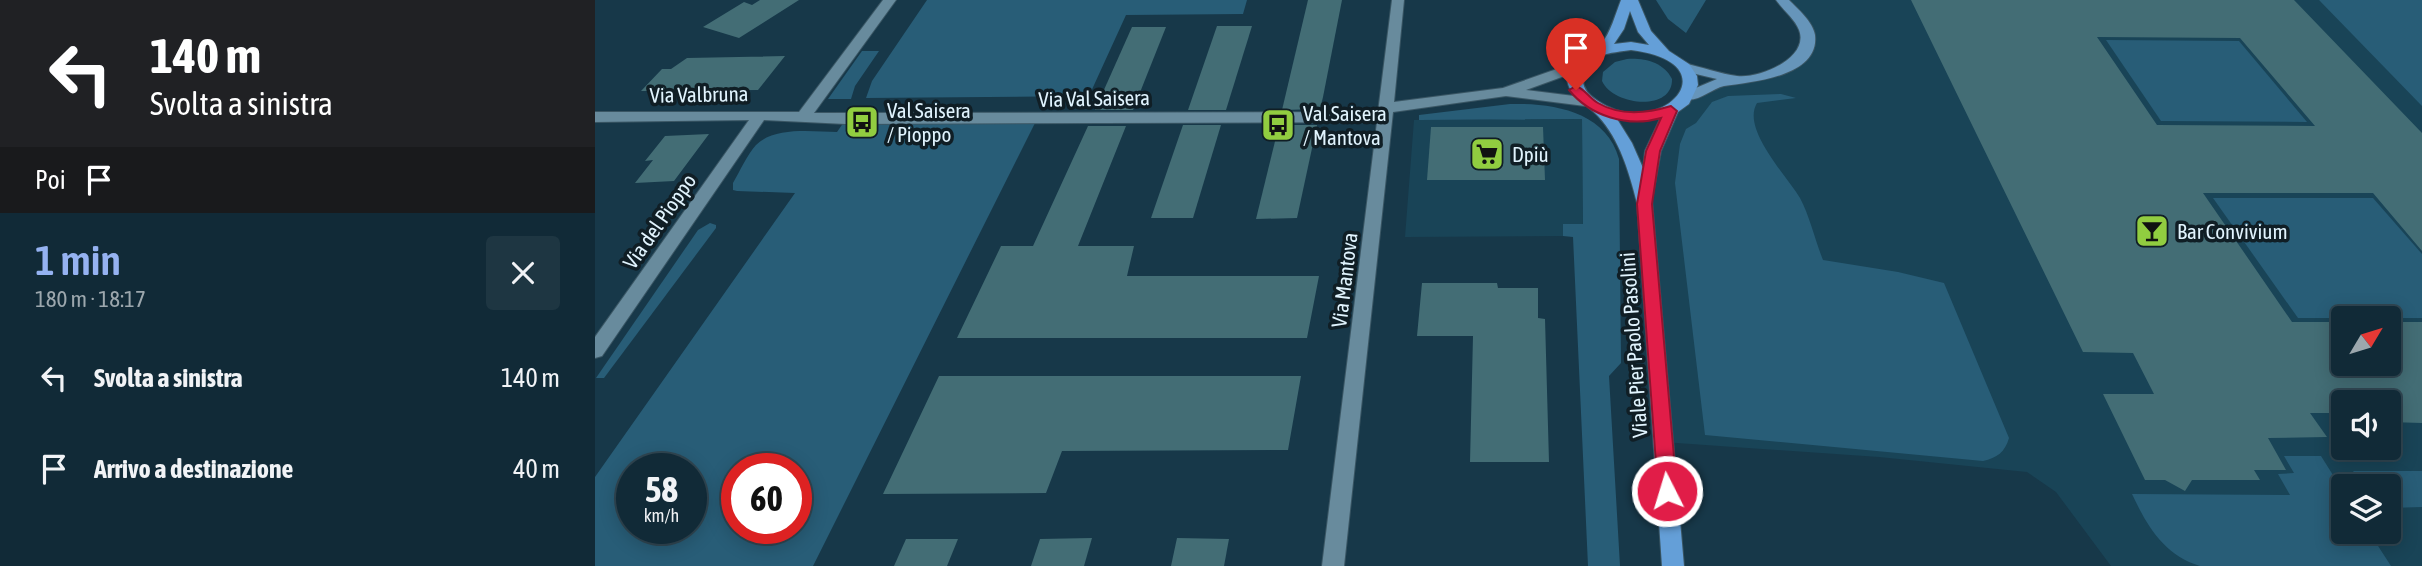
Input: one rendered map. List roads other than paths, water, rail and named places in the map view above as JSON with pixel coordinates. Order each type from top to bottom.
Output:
[{"type":"main road","points":[[1604,49],[1617,29],[1629,0]]},
{"type":"main road","points":[[1629,0],[1645,32],[1665,54],[1684,67],[1692,82],[1689,96],[1671,111],[1636,117],[1602,111],[1585,101],[1576,90],[1573,79],[1576,67],[1585,58],[1604,49],[1631,46],[1665,54]]},
{"type":"main road","name":"Viale Pier Paolo Pasolini","points":[[1602,111],[1612,121],[1627,147],[1636,167],[1645,204],[1673,566]]},
{"type":"main road","name":"Viale Pier Paolo Pasolini","points":[[1645,204],[1653,151],[1671,111]]},
{"type":"street","points":[[803,117],[890,0]]},
{"type":"street","name":"Via Mantova","points":[[1333,566],[1398,0]]},
{"type":"street","points":[[1689,96],[1717,83],[1777,74],[1798,60],[1806,47],[1805,27],[1782,0]]},
{"type":"street","points":[[1505,92],[1576,67]]},
{"type":"street","points":[[1684,67],[1742,79]]},
{"type":"street","points":[[1505,92],[1585,101]]},
{"type":"street","name":"Via Val Saisera","points":[[803,117],[928,119],[1385,113],[1505,92]]},
{"type":"street","name":"Via del Pioppo","points":[[597,347],[759,115]]},
{"type":"street","name":"Via Valbruna","points":[[595,117],[803,117]]},
{"type":"place","name":"Val Saisera / Pioppo","points":[[862,122]]},
{"type":"place","name":"Val Saisera / Mantova","points":[[1278,125]]},
{"type":"place","name":"Dpiù","points":[[1487,154]]},
{"type":"place","name":"Bar Convivium","points":[[2152,231]]}]
